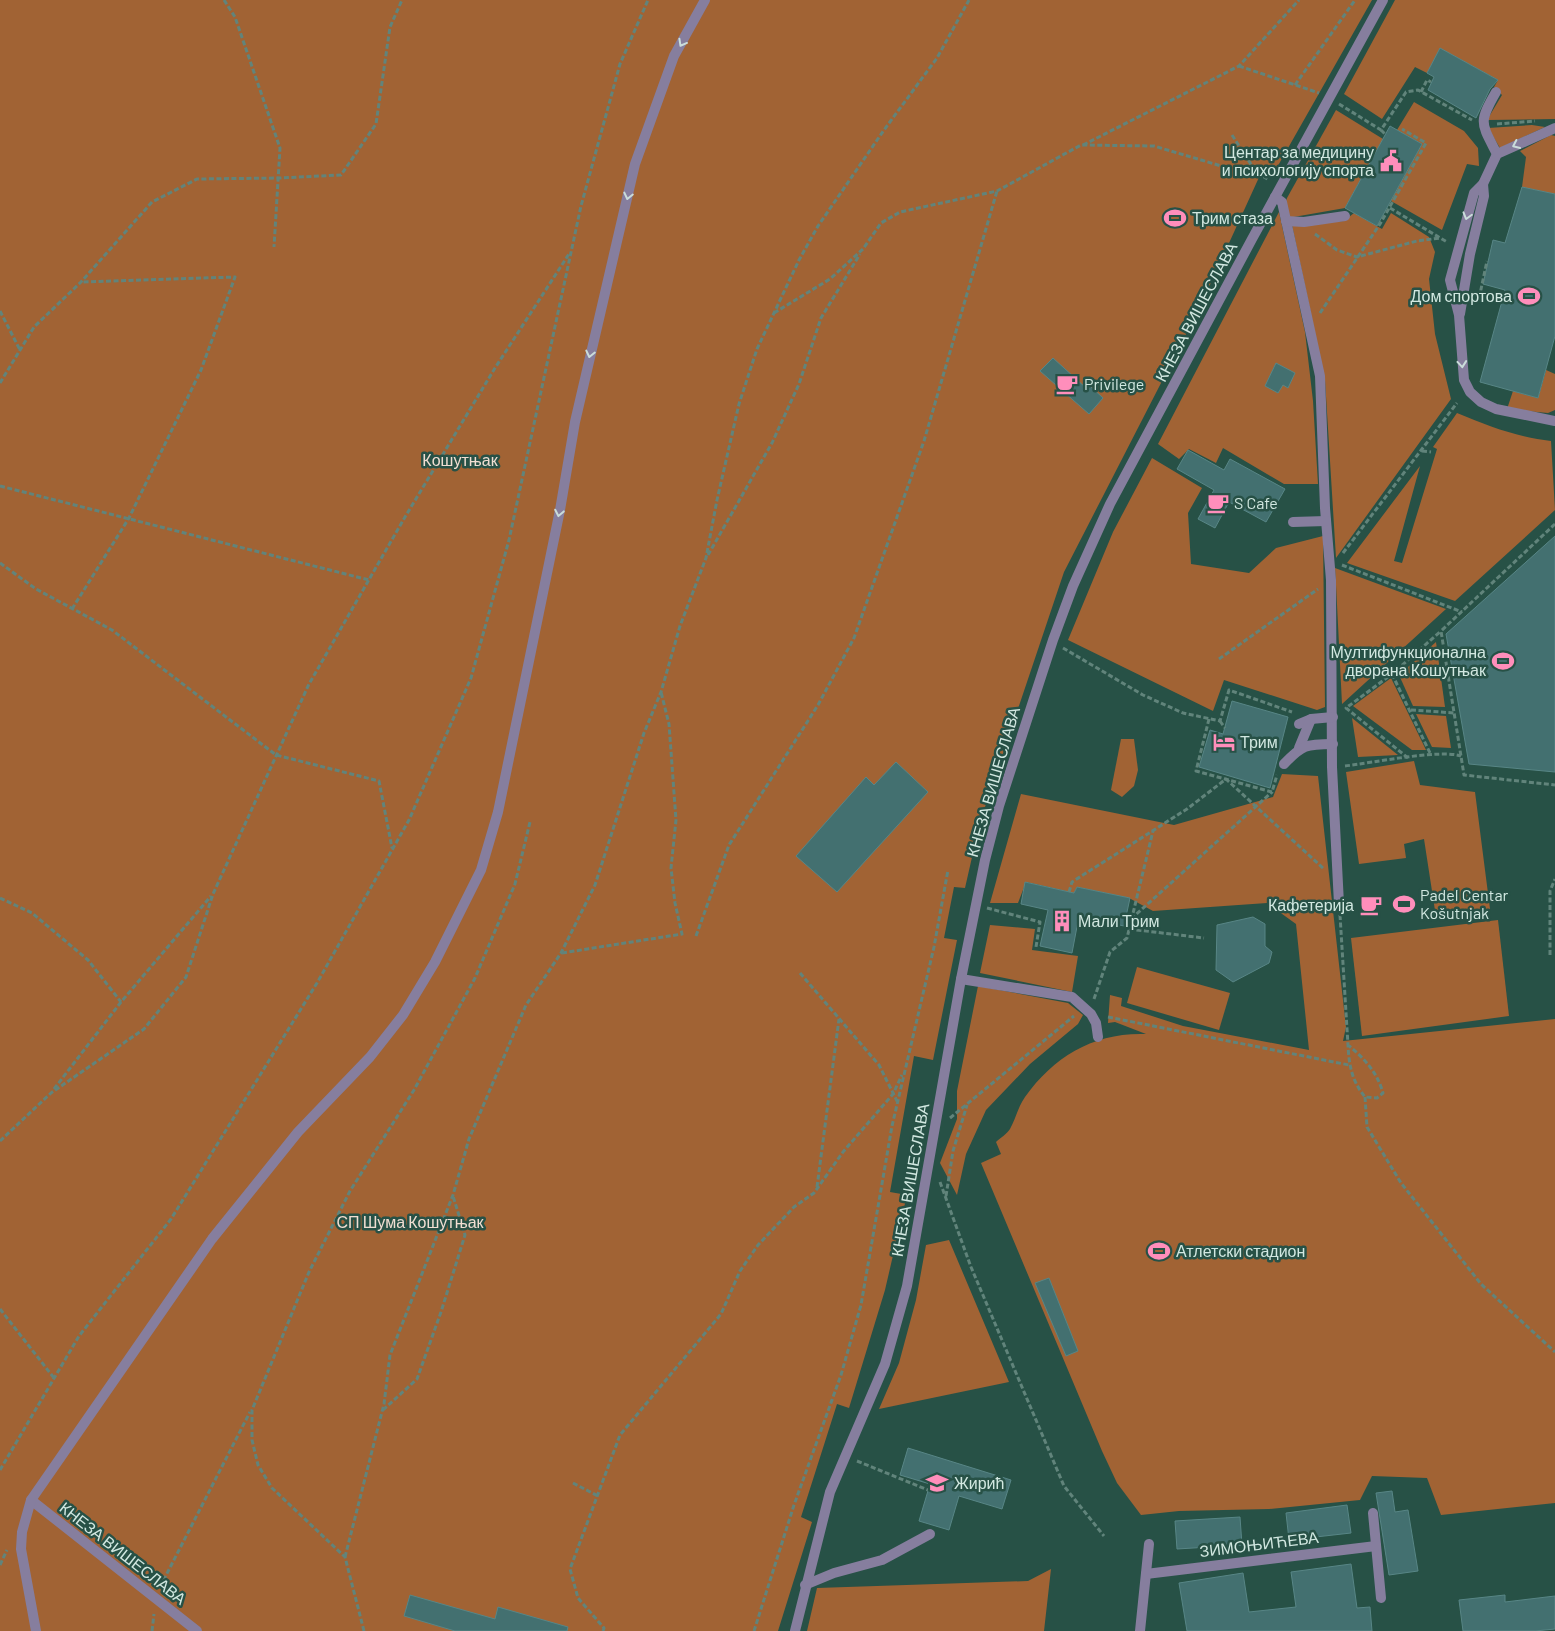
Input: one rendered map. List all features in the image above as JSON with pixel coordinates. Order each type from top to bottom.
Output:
[{"type":"street","points":[[36,1631],[20,1549],[22,1532],[31,1500],[212,1238],[298,1132],[370,1057],[393,1028],[435,962],[481,870],[498,812],[585,375],[635,164],[674,56],[705,0]]},
{"type":"street","name":"КНЕЗА ВИШЕСЛАВА","points":[[795,1631],[805,1585],[830,1492],[847,1449],[881,1375],[907,1286],[977,896],[999,806],[1053,640],[1074,586],[1110,504],[1329,96],[1383,0]]},
{"type":"street","points":[[1496,92],[1484,113],[1483,125],[1497,154]]},
{"type":"street","points":[[1555,128],[1497,154],[1483,184],[1474,194],[1450,280],[1459,315],[1461,365],[1464,380],[1470,392],[1481,402],[1496,409],[1555,421]]},
{"type":"street","points":[[1459,315],[1470,254],[1484,196],[1483,184]]},
{"type":"street","points":[[1276,197],[1282,202],[1320,376],[1326,521],[1332,571],[1332,767],[1339,904]]},
{"type":"street","points":[[1286,221],[1345,216]]},
{"type":"street","points":[[1293,522],[1326,521]]},
{"type":"street","points":[[1299,724],[1311,719],[1332,717]]},
{"type":"street","points":[[1284,764],[1299,748],[1311,719]]},
{"type":"street","points":[[1299,748],[1333,744]]},
{"type":"street","points":[[961,978],[1072,997],[1087,1011],[1096,1023],[1098,1037]]},
{"type":"street","name":"КНЕЗА ВИШЕСЛАВА","points":[[31,1500],[197,1631]]},
{"type":"street","points":[[1373,1513],[1381,1598]]},
{"type":"street","points":[[805,1585],[834,1573],[882,1560],[930,1534]]},
{"type":"street","points":[[1140,1631],[1149,1544]]},
{"type":"street","name":"ЗИМОЊИЋЕВА","points":[[1146,1574],[1376,1546]]},
{"type":"path","points":[[224,0],[235,18],[280,148],[280,178],[274,247]]},
{"type":"path","points":[[0,384],[34,327],[81,282],[152,202],[197,179],[280,178],[341,174],[376,124],[390,26],[402,0]]},
{"type":"path","points":[[0,1470],[79,1336],[171,1219],[317,983],[408,820],[471,678],[508,540],[580,206],[620,64],[648,0]]},
{"type":"path","points":[[706,558],[739,404],[757,349],[773,314],[818,226],[884,130],[937,58],[969,0]]},
{"type":"path","points":[[364,1631],[345,1557],[382,1410],[390,1355],[453,1195],[469,1140],[526,1005],[561,953],[595,885],[644,733],[661,692],[680,626],[706,558],[772,443],[800,384],[821,318],[881,223],[900,212],[997,190],[1081,145],[1238,66],[1299,0]]},
{"type":"path","points":[[1296,84],[1355,0]]},
{"type":"path","points":[[1238,66],[1329,96],[1385,134]]},
{"type":"path","points":[[1421,92],[1427,80],[1432,82]]},
{"type":"path","points":[[1381,130],[1406,92],[1412,90],[1421,92],[1483,125],[1540,122]]},
{"type":"path","points":[[1310,328],[1390,208],[1426,143],[1402,129]]},
{"type":"path","points":[[1232,135],[1256,172],[1274,183]]},
{"type":"path","points":[[1081,145],[1154,146],[1228,168]]},
{"type":"path","points":[[696,936],[729,846],[818,705],[854,638],[924,441],[997,190]]},
{"type":"path","points":[[1390,208],[1449,244]]},
{"type":"path","points":[[1298,221],[1337,250],[1359,257],[1417,240],[1440,238]]},
{"type":"path","points":[[773,314],[830,279],[863,249]]},
{"type":"path","points":[[0,1141],[51,1093],[144,1029],[186,977],[213,894],[308,684],[495,368],[571,251]]},
{"type":"path","points":[[72,609],[129,518],[201,370],[235,277],[81,282]]},
{"type":"path","points":[[0,310],[20,350]]},
{"type":"path","points":[[1219,659],[1332,571],[1457,403]]},
{"type":"path","points":[[1422,451],[1431,452]]},
{"type":"path","points":[[0,486],[369,580]]},
{"type":"path","points":[[1408,758],[1346,709],[1392,674],[1441,631],[1555,524]]},
{"type":"path","points":[[0,563],[36,589],[112,630],[276,755],[379,781],[392,849]]},
{"type":"path","points":[[1332,571],[1462,612]]},
{"type":"path","points":[[1441,631],[1464,775],[1555,785]]},
{"type":"path","points":[[1060,645],[1143,695],[1183,713],[1220,722],[1225,728]]},
{"type":"path","points":[[1392,674],[1411,710],[1431,755]]},
{"type":"path","points":[[1451,690],[1456,689]]},
{"type":"path","points":[[1220,722],[1229,690],[1311,719]]},
{"type":"path","points":[[561,953],[682,934],[675,903],[671,868],[676,820],[669,724],[661,692]]},
{"type":"path","points":[[1411,710],[1454,713]]},
{"type":"path","points":[[1209,719],[1196,771],[1272,792]]},
{"type":"path","points":[[1356,764],[1453,753],[1461,756]]},
{"type":"path","points":[[1131,920],[1272,792],[1284,764]]},
{"type":"path","points":[[1226,779],[1338,882]]},
{"type":"path","points":[[1069,892],[1072,882],[1153,831],[1226,779]]},
{"type":"path","points":[[155,1597],[252,1410],[309,1272],[350,1191],[414,1090],[475,978],[515,884],[530,822]]},
{"type":"path","points":[[944,1124],[1087,1011],[1094,999],[1110,952],[1126,938],[1153,831]]},
{"type":"path","points":[[754,1631],[794,1505],[841,1375],[861,1305],[905,1068],[934,947],[948,870]]},
{"type":"path","points":[[1550,955],[1550,891],[1555,879]]},
{"type":"path","points":[[51,1093],[121,1002],[213,894]]},
{"type":"path","points":[[0,898],[32,913],[88,960],[121,1002]]},
{"type":"path","points":[[1339,904],[1349,1065],[1355,1084],[1365,1097],[1367,1126],[1401,1183],[1481,1284],[1555,1352]]},
{"type":"path","points":[[984,907],[1040,922],[1036,947]]},
{"type":"path","points":[[1129,929],[1204,938]]},
{"type":"path","points":[[800,973],[879,1065],[898,1103]]},
{"type":"path","points":[[1087,1011],[1349,1065]]},
{"type":"path","points":[[817,1189],[839,1019]]},
{"type":"path","points":[[1348,1045],[1365,1059],[1379,1079],[1383,1093],[1377,1098],[1365,1097]]},
{"type":"path","points":[[603,1631],[604,1628],[578,1598],[570,1569],[620,1435],[721,1314],[740,1271],[758,1246],[794,1207],[817,1189],[843,1152],[893,1094],[905,1068]]},
{"type":"path","points":[[945,1198],[953,1151],[967,1104]]},
{"type":"path","points":[[938,1177],[971,1267],[1064,1486],[1104,1536]]},
{"type":"path","points":[[382,1410],[417,1379],[441,1312],[465,1236],[453,1195]]},
{"type":"path","points":[[0,1309],[54,1378]]},
{"type":"path","points":[[252,1410],[252,1440],[258,1464],[272,1488],[345,1557]]},
{"type":"path","points":[[854,1460],[928,1490]]},
{"type":"path","points":[[573,1483],[598,1496]]},
{"type":"green space","name":"Кошутњак","points":[[0,0],[1372,0],[1271,178],[1261,173],[1198,311],[1064,572],[980,822],[965,888],[954,887],[944,938],[957,940],[933,1060],[914,1056],[890,1192],[907,1195],[885,1290],[849,1408],[837,1404],[801,1517],[812,1522],[778,1631],[0,1631]]},
{"type":"green space","points":[[1395,0],[1555,0],[1555,119],[1487,120],[1502,95],[1494,87],[1498,80],[1441,49],[1427,73],[1415,67],[1382,119],[1344,94]]},
{"type":"green space","points":[[1414,102],[1464,131],[1478,148],[1479,166],[1467,164],[1442,230],[1391,201],[1422,144],[1397,130]]},
{"type":"green space","points":[[1336,110],[1383,139],[1345,208],[1288,218],[1285,204],[1287,198]]},
{"type":"green space","points":[[1532,125],[1545,127],[1500,148],[1488,128]]},
{"type":"green space","points":[[1551,135],[1555,136],[1555,194],[1522,187],[1526,157],[1520,151]]},
{"type":"green space","points":[[1279,212],[1305,332],[1313,401],[1318,484],[1284,484],[1223,448],[1216,463],[1189,449],[1179,459],[1158,444]]},
{"type":"green space","points":[[1354,213],[1382,229],[1391,213],[1429,237],[1435,252],[1429,279],[1435,334],[1451,399],[1336,558],[1325,380],[1292,225],[1344,221]]},
{"type":"green space","points":[[1546,370],[1555,374],[1555,410],[1548,413],[1507,409],[1513,391],[1538,398]]},
{"type":"green space","points":[[1457,413],[1526,437],[1551,441],[1555,510],[1455,601],[1347,563],[1420,466],[1394,561],[1402,563],[1437,449],[1433,447]]},
{"type":"green space","points":[[1152,458],[1202,488],[1188,513],[1191,564],[1249,573],[1276,548],[1323,536],[1325,707],[1317,710],[1224,680],[1213,711],[1068,640],[1113,532]]},
{"type":"green space","points":[[1335,568],[1446,609],[1342,704],[1336,585]]},
{"type":"green space","points":[[1436,642],[1445,707],[1413,706],[1399,675]]},
{"type":"green space","points":[[1391,678],[1426,750],[1412,750],[1353,706]]},
{"type":"green space","points":[[1416,714],[1446,716],[1451,748],[1432,747]]},
{"type":"green space","points":[[1352,718],[1398,755],[1358,757]]},
{"type":"green space","points":[[1121,739],[1134,739],[1138,770],[1134,786],[1122,797],[1111,790]]},
{"type":"green space","points":[[1414,761],[1420,785],[1475,792],[1490,909],[1436,917],[1424,839],[1404,844],[1406,858],[1359,864],[1346,772]]},
{"type":"green space","points":[[1282,774],[1318,776],[1346,1027],[1343,1041],[1555,1019],[1555,1503],[1441,1515],[1427,1478],[1372,1476],[1360,1500],[1269,1509],[1179,1511],[1141,1515],[1117,1483],[1102,1451],[981,1163],[1001,1154],[996,1142],[1010,1129],[1025,1097],[1036,1082],[1063,1059],[1077,1049],[1093,1042],[1127,1034],[1146,1034],[1115,1022],[1108,1023],[1110,995],[1122,998],[1121,1006],[1183,1026],[1309,1050],[1296,924],[1267,903],[1153,911],[1129,898],[1077,887],[1074,893],[1026,882],[1018,903],[990,903],[1021,794],[1174,825],[1273,797]]},
{"type":"green space","points":[[1498,920],[1509,1016],[1362,1036],[1351,938]]},
{"type":"green space","points":[[990,925],[1035,929],[1032,950],[1078,956],[1072,992],[980,973]]},
{"type":"green space","points":[[1137,967],[1230,993],[1219,1030],[1127,1003]]},
{"type":"green space","points":[[978,986],[1068,1003],[1083,1015],[1078,1024],[1030,1064],[986,1110],[966,1154],[957,1195],[940,1163],[957,1119],[957,1091]]},
{"type":"green space","points":[[949,1240],[1009,1382],[879,1409],[899,1363],[916,1300],[926,1245]]},
{"type":"green space","points":[[1051,1569],[1044,1631],[807,1631],[817,1588],[1028,1581]]},
{"type":"building","points":[[1440,48],[1498,80],[1490,89],[1476,118],[1428,90],[1434,77],[1427,73]]},
{"type":"building","points":[[1390,126],[1422,144],[1377,226],[1345,208]]},
{"type":"building","name":"Дом спортова","points":[[1522,187],[1555,194],[1555,336],[1538,398],[1480,382],[1505,290],[1483,284],[1493,240],[1505,243]]},
{"type":"building","points":[[1053,358],[1086,388],[1089,385],[1103,398],[1089,414],[1040,371]]},
{"type":"building","points":[[1276,363],[1295,373],[1288,388],[1283,385],[1278,393],[1265,386]]},
{"type":"building","points":[[1188,450],[1224,470],[1230,459],[1285,489],[1266,522],[1229,502],[1215,528],[1198,519],[1214,490],[1177,469]]},
{"type":"building","name":"Мултифункционална дворана Кошутњак","points":[[1555,536],[1555,772],[1469,764],[1446,634]]},
{"type":"building","name":"Трим","points":[[1232,701],[1288,717],[1270,788],[1199,767],[1210,730],[1223,734]]},
{"type":"building","points":[[896,762],[928,792],[837,892],[796,856],[866,777],[874,785]]},
{"type":"building","name":"Мали Трим","points":[[1025,882],[1074,893],[1077,887],[1130,898],[1124,926],[1079,916],[1072,953],[1040,946],[1048,910],[1021,904]]},
{"type":"building","points":[[1253,917],[1265,924],[1265,946],[1272,952],[1269,963],[1233,982],[1216,970],[1217,925]]},
{"type":"building","points":[[1049,1278],[1078,1351],[1066,1356],[1035,1283]]},
{"type":"building","points":[[908,1448],[1011,1480],[1002,1509],[959,1496],[949,1530],[919,1521],[930,1484],[900,1475]]},
{"type":"building","points":[[1392,1491],[1395,1512],[1408,1510],[1418,1571],[1389,1575],[1376,1493]]},
{"type":"building","points":[[1347,1505],[1351,1533],[1289,1540],[1286,1513]]},
{"type":"building","points":[[1240,1517],[1242,1545],[1177,1549],[1175,1521]]},
{"type":"building","points":[[1351,1564],[1357,1608],[1370,1607],[1372,1631],[1187,1631],[1179,1583],[1243,1573],[1249,1612],[1296,1607],[1291,1572]]},
{"type":"building","points":[[410,1595],[495,1619],[498,1607],[568,1627],[567,1631],[455,1631],[404,1616]]},
{"type":"building","points":[[1505,1595],[1505,1602],[1555,1596],[1555,1629],[1535,1631],[1463,1631],[1459,1600]]},
{"type":"place","name":"Центар за медицину и психологију спорта","points":[[1391,161]]},
{"type":"place","name":"Трим стаза","points":[[1175,218]]},
{"type":"place","name":"Дом спортова","points":[[1529,296]]},
{"type":"place","name":"Privilege","points":[[1067,384]]},
{"type":"place","name":"S Cafe","points":[[1218,503]]},
{"type":"place","name":"Мултифункционална дворана Кошутњак","points":[[1503,661]]},
{"type":"place","name":"Трим","points":[[1224,742]]},
{"type":"place","name":"Padel Centar Košutnjak","points":[[1404,904]]},
{"type":"place","name":"Кафетерија","points":[[1371,905]]},
{"type":"place","name":"Мали Трим","points":[[1062,921]]},
{"type":"place","name":"Атлетски стадион","points":[[1159,1251]]},
{"type":"place","name":"Жирић","points":[[937,1483]]},
{"type":"park label","name":"СП Шума Кошутњак","points":[[410,1222]]}]
